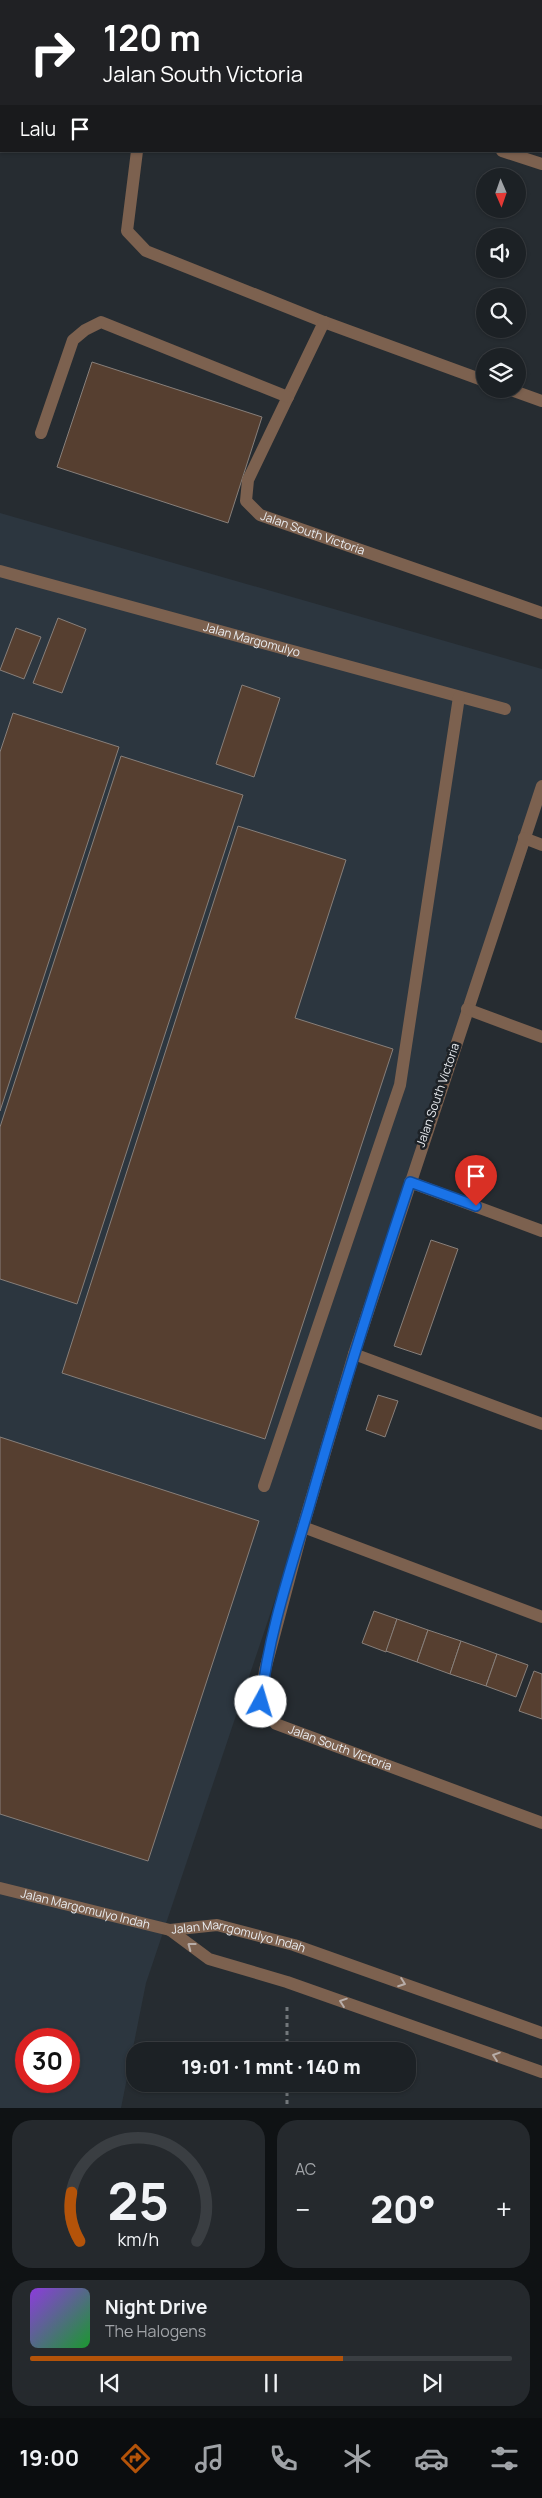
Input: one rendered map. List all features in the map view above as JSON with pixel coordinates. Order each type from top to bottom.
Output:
[{"type":"street","points":[[137,152],[126,231],[146,251],[324,322],[476,377]]},
{"type":"street","points":[[505,152],[542,164]]},
{"type":"street","points":[[41,433],[73,340],[85,330],[101,322],[288,397]]},
{"type":"street","name":"Jalan South Victoria","points":[[324,322],[248,480],[246,501],[260,515],[542,613]]},
{"type":"street","points":[[526,395],[542,401]]},
{"type":"street","name":"Jalan Margomulyo","points":[[0,571],[505,709]]},
{"type":"street","points":[[264,1486],[400,1085],[459,697]]},
{"type":"street","name":"Jalan South Victoria","points":[[542,786],[354,1354],[303,1527],[265,1670],[261,1702],[276,1724],[542,1823]]},
{"type":"street","points":[[524,838],[542,845]]},
{"type":"street","points":[[467,1009],[542,1037]]},
{"type":"street","points":[[410,1182],[542,1231]]},
{"type":"street","points":[[354,1354],[542,1424]]},
{"type":"street","points":[[303,1527],[542,1617]]},
{"type":"street","name":"Jalan Margomulyo Indah","points":[[0,1888],[170,1930]]},
{"type":"street","name":"Jalan Marrgomulyo Indah","points":[[170,1930],[217,1925],[294,1945],[542,2033]]},
{"type":"street","name":"Jalan Marrgomulyo Indah","points":[[170,1930],[209,1959],[287,1982],[542,2072]]},
{"type":"path","points":[[287,2092],[287,2108]]},
{"type":"shaded area","points":[[0,513],[542,669],[542,806],[146,1983],[134,2042],[126,2042],[126,2083],[121,2108],[0,2108]]},
{"type":"building","points":[[92,362],[262,417],[228,523],[57,467]]},
{"type":"building","points":[[58,618],[86,629],[62,693],[33,683]]},
{"type":"building","points":[[16,628],[41,637],[24,679],[0,670]]},
{"type":"building","points":[[242,685],[280,698],[254,777],[216,764]]},
{"type":"building","points":[[13,713],[119,747],[0,1111],[0,752]]},
{"type":"building","points":[[121,756],[243,795],[77,1304],[0,1279],[0,1127]]},
{"type":"building","points":[[238,826],[346,860],[295,1018],[393,1049],[265,1439],[62,1373]]},
{"type":"building","points":[[431,1240],[458,1249],[421,1355],[394,1346]]},
{"type":"building","points":[[378,1395],[398,1401],[385,1437],[366,1430]]},
{"type":"building","points":[[0,1437],[259,1521],[148,1861],[0,1814]]},
{"type":"building","points":[[374,1611],[397,1619],[386,1652],[362,1643]]},
{"type":"building","points":[[397,1619],[428,1630],[417,1662],[386,1651]]},
{"type":"building","points":[[428,1630],[461,1641],[450,1674],[417,1662]]},
{"type":"building","points":[[461,1641],[497,1654],[486,1686],[450,1674]]},
{"type":"building","points":[[497,1654],[528,1665],[516,1697],[486,1686]]},
{"type":"building","points":[[534,1671],[542,1674],[542,1719],[519,1711]]},
{"type":"route","points":[[261,1702],[265,1670],[303,1527],[354,1354],[410,1182],[476,1206]]}]
